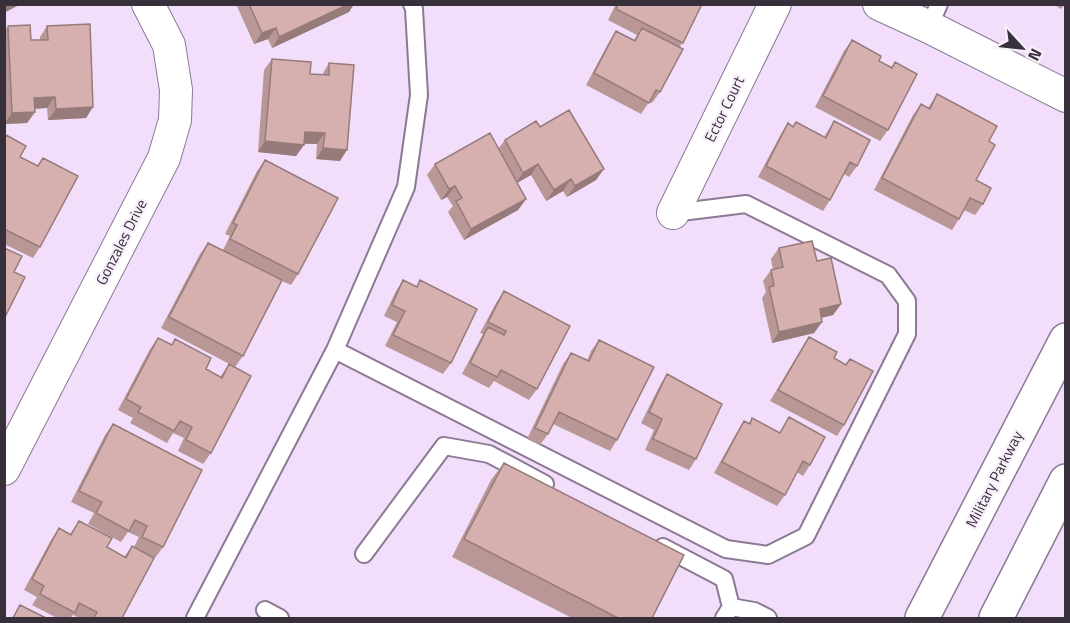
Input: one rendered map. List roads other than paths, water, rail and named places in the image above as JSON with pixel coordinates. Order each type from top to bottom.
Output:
[{"type":"main road","name":"Military Parkway","points":[[922,618],[1065,340]]},
{"type":"main road","points":[[996,618],[1065,481]]},
{"type":"street","name":"Gonzales Drive","points":[[4,469],[164,158],[175,120],[176,90],[169,45],[148,4]]},
{"type":"street","name":"Ector Court","points":[[673,213],[775,4]]},
{"type":"street","points":[[879,4],[934,16],[1065,96]]},
{"type":"lane","points":[[195,618],[335,350],[406,187],[419,95],[412,4]]},
{"type":"lane","points":[[335,350],[726,549],[768,555],[806,536],[907,334],[908,301],[888,274],[746,204],[673,213]]},
{"type":"lane","points":[[364,554],[444,446],[489,454],[560,492]]},
{"type":"lane","points":[[652,541],[724,579],[728,613],[754,611],[768,618]]}]
